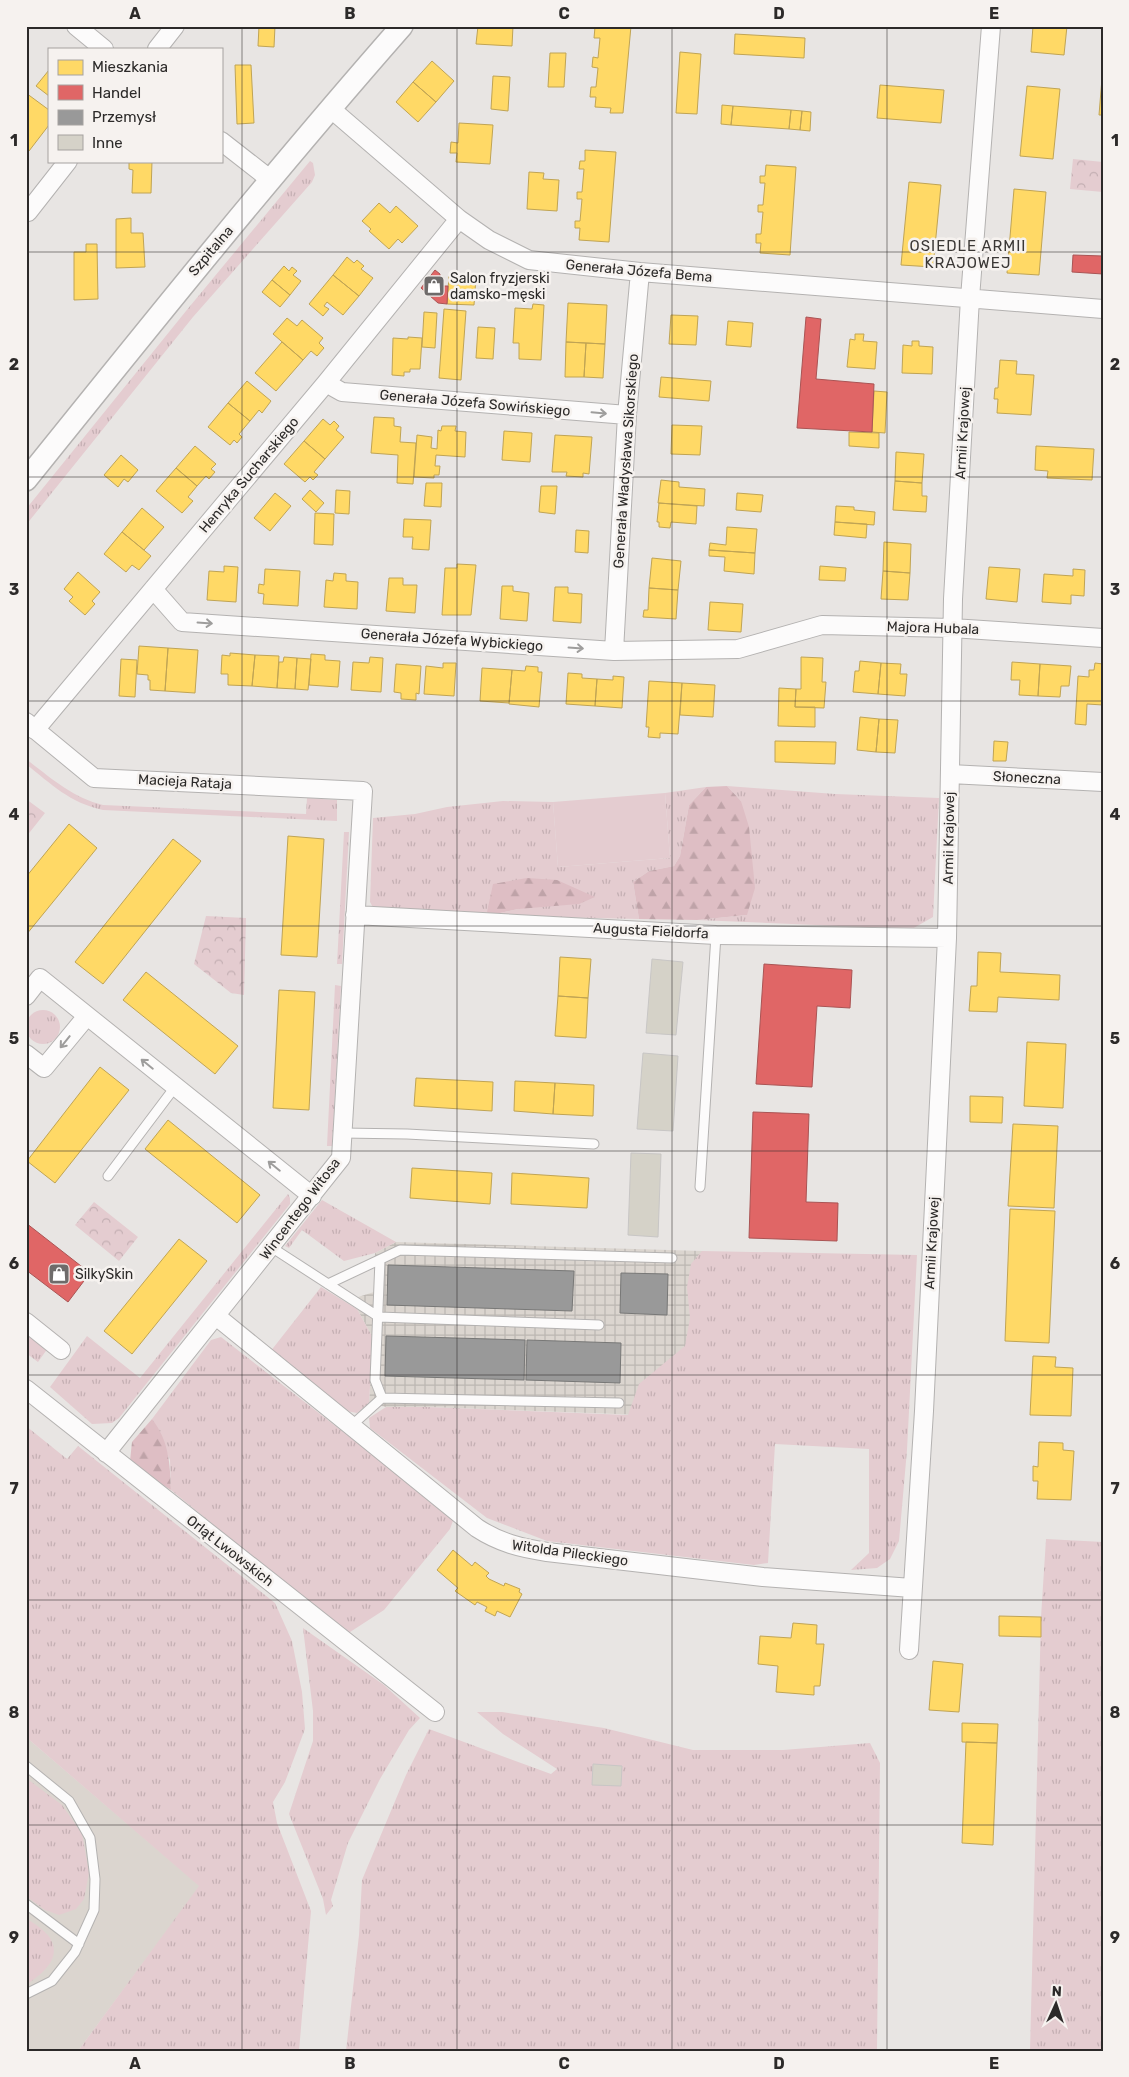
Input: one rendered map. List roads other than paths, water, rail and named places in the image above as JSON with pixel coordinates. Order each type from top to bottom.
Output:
[{"type":"street","points":[[76,26],[103,48]]},
{"type":"street","points":[[158,48],[175,26]]},
{"type":"street","name":"Szpitalna","points":[[26,480],[182,286],[330,108],[402,26]]},
{"type":"street","name":"Armii Krajowej","points":[[909,1650],[924,1411],[947,938],[952,628],[970,298],[991,26]]},
{"type":"street","name":"Generała Józefa Bema","points":[[330,108],[459,219],[489,240],[529,260],[640,272],[1103,308]]},
{"type":"street","points":[[222,142],[271,180]]},
{"type":"street","points":[[26,210],[28,212],[67,162]]},
{"type":"street","name":"Henryka Sucharskiego","points":[[31,726],[153,589],[459,219]]},
{"type":"street","name":"Generała Władysława Sikorskiego","points":[[614,651],[628,415],[640,272]]},
{"type":"street","name":"Generała Józefa Sowińskiego","points":[[326,382],[342,392],[628,415]]},
{"type":"street","name":"Generała Józefa Wybickiego","points":[[153,589],[182,622],[614,651],[738,649],[765,642]]},
{"type":"street","name":"Majora Hubala","points":[[765,642],[822,625],[952,628],[1103,638]]},
{"type":"street","name":"Macieja Rataja","points":[[31,726],[94,778],[362,791]]},
{"type":"street","name":"Słoneczna","points":[[950,774],[1103,782]]},
{"type":"street","name":"Wincentego Witosa","points":[[106,1453],[341,1158],[362,791]]},
{"type":"street","name":"Augusta Fieldorfa","points":[[355,915],[716,935],[947,938]]},
{"type":"street","points":[[26,996],[40,978],[312,1196]]},
{"type":"street","points":[[26,1054],[44,1068],[87,1016]]},
{"type":"street","name":"Witolda Pileckiego","points":[[216,1316],[350,1427],[477,1528],[495,1540],[519,1548],[764,1577],[912,1588]]},
{"type":"street","points":[[26,1322],[61,1350]]},
{"type":"street","name":"Orląt Lwowskich","points":[[26,1389],[435,1712]]},
{"type":"lane","points":[[700,1187],[716,935]]},
{"type":"lane","points":[[108,1176],[176,1087]]},
{"type":"lane","points":[[342,1133],[407,1134],[594,1144]]},
{"type":"lane","points":[[271,1247],[379,1317],[598,1325]]},
{"type":"lane","points":[[328,1284],[400,1250],[672,1258]]},
{"type":"lane","points":[[380,1260],[375,1380],[382,1398]]},
{"type":"lane","points":[[350,1427],[382,1398],[619,1403]]},
{"type":"lane","points":[[26,1766],[69,1801],[90,1838],[95,1879],[94,1910],[75,1952],[52,1981],[26,1994]]},
{"type":"lane","points":[[26,1904],[79,1944]]},
{"type":"place","name":"Salon fryzjerski damsko-męski","points":[[434,286]]},
{"type":"place","name":"SilkySkin","points":[[59,1274]]},
{"type":"district","name":"OSIEDLE ARMII KRAJOWEJ","points":[[968,254]]}]
